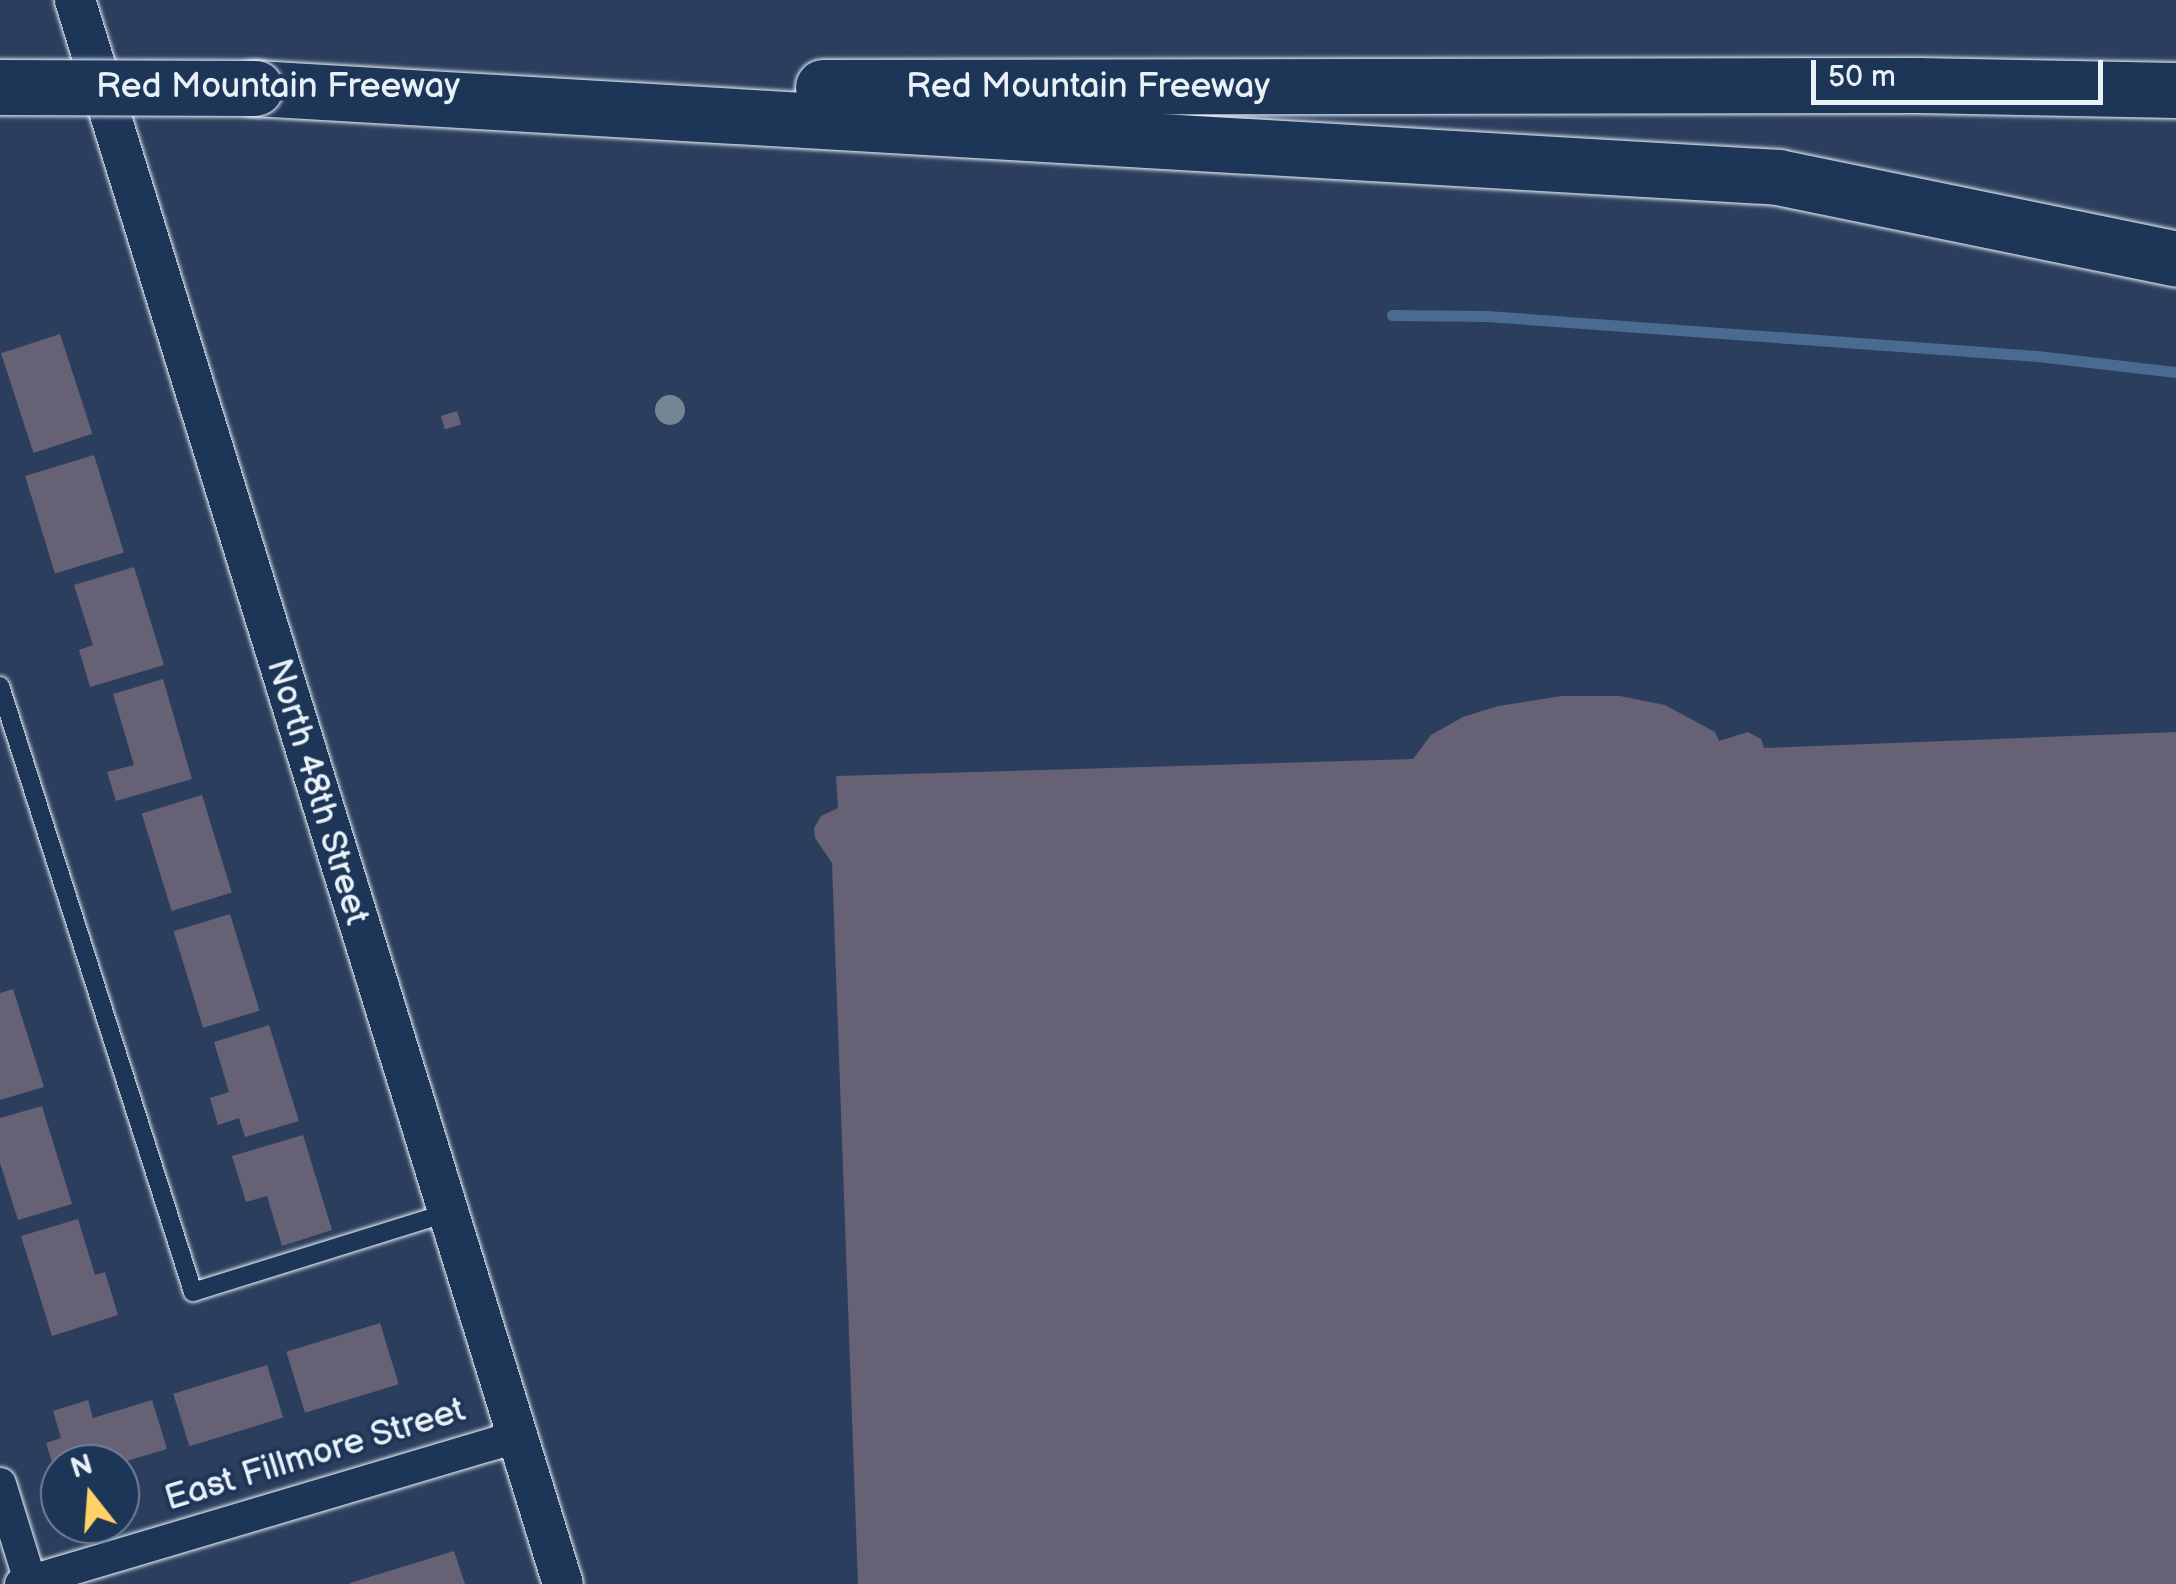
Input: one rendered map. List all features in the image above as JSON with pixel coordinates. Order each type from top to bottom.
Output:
[{"type":"highway","name":"Red Mountain Freeway","points":[[0,87],[1918,85],[2176,90]]},
{"type":"highway","points":[[254,88],[1778,177],[2176,259]]},
{"type":"street","name":"North 48th Street","points":[[74,0],[563,1584]]},
{"type":"street","name":"East Fillmore Street","points":[[27,1583],[516,1437]]},
{"type":"street","points":[[0,1484],[27,1583]]},
{"type":"lane","points":[[0,686],[193,1292],[447,1213]]},
{"type":"building","points":[[60,334],[92,434],[33,453],[1,353]]},
{"type":"building","points":[[457,411],[461,424],[445,429],[441,416]]},
{"type":"building","points":[[94,455],[124,553],[55,574],[25,476]]},
{"type":"building","points":[[134,567],[164,665],[90,687],[79,650],[93,645],[74,585]]},
{"type":"building","points":[[163,679],[192,779],[116,801],[107,772],[134,765],[113,694]]},
{"type":"building","points":[[1562,696],[1620,696],[1665,705],[1715,732],[1719,741],[1748,732],[1761,739],[1764,748],[2176,732],[2176,1584],[858,1584],[832,863],[815,838],[814,828],[821,816],[838,808],[836,776],[1413,759],[1431,735],[1463,717],[1498,706]]},
{"type":"building","points":[[202,795],[232,893],[172,911],[142,813]]},
{"type":"building","points":[[230,914],[260,1011],[203,1028],[174,931]]},
{"type":"building","points":[[13,989],[44,1087],[0,1100],[0,993]]},
{"type":"building","points":[[269,1025],[299,1121],[245,1137],[239,1118],[218,1125],[210,1098],[229,1092],[214,1042]]},
{"type":"building","points":[[42,1106],[72,1204],[18,1220],[0,1163],[0,1118]]},
{"type":"building","points":[[303,1135],[332,1230],[282,1246],[267,1196],[246,1202],[232,1156]]},
{"type":"building","points":[[78,1219],[95,1275],[105,1272],[118,1315],[52,1336],[21,1236]]},
{"type":"building","points":[[380,1323],[399,1384],[305,1413],[286,1352]]},
{"type":"building","points":[[267,1365],[283,1418],[189,1446],[173,1394]]},
{"type":"building","points":[[88,1400],[93,1418],[152,1400],[167,1449],[140,1457],[140,1444],[46,1444],[61,1438],[53,1411]]},
{"type":"building","points":[[454,1551],[465,1584],[350,1584],[350,1583]]},
{"type":"waterway","points":[[1392,315],[1487,316],[2037,356],[2176,372]]}]
